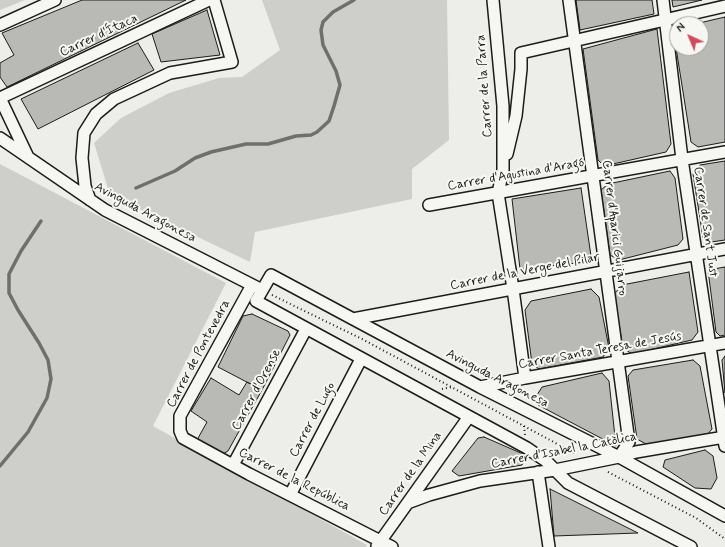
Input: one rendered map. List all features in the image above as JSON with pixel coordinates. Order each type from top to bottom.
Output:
[{"type":"street","points":[[0,26],[53,0]]},
{"type":"street","name":"Carrer d'Ítaca","points":[[0,98],[209,0]]},
{"type":"street","points":[[90,200],[85,186],[82,158],[84,133],[96,114],[114,99],[170,73],[232,62],[214,0]]},
{"type":"street","name":"Carrer de la Parra","points":[[493,0],[503,106],[503,170]]},
{"type":"street","name":"Carrer d'Aparici Guijarro","points":[[569,0],[628,442],[619,457]]},
{"type":"street","name":"Carrer de Sant Just","points":[[663,0],[695,254],[724,440]]},
{"type":"street","points":[[575,40],[725,6]]},
{"type":"street","name":"Carrer de la Parra","points":[[498,193],[516,116],[521,69],[521,53],[575,40]]},
{"type":"street","points":[[0,98],[29,158]]},
{"type":"street","name":"Avinguda Aragonesa","points":[[0,138],[105,210],[257,287],[271,275],[480,387],[619,457],[725,516]]},
{"type":"street","name":"Carrer d'Agustina d'Aragó","points":[[429,205],[725,152]]},
{"type":"street","points":[[498,193],[514,289],[524,378]]},
{"type":"street","name":"Carrer de la Verge del Pilar","points":[[353,319],[725,249]]},
{"type":"street","points":[[257,287],[256,301],[468,418],[527,448],[546,460],[568,483],[691,547]]},
{"type":"street","name":"Carrer de Pontevedra","points":[[183,438],[180,431],[180,416],[257,287]]},
{"type":"street","name":"Carrer d'Orense","points":[[233,465],[306,329]]},
{"type":"street","name":"Carrer Santa Teresa de Jesús","points":[[480,387],[617,361],[725,343]]},
{"type":"street","name":"Carrer de Lugo","points":[[290,495],[361,359]]},
{"type":"street","name":"Carrer de la Mina","points":[[379,544],[468,418]]},
{"type":"street","name":"Carrer de la República","points":[[183,438],[379,544],[392,547]]},
{"type":"street","name":"Carrer d'Isabel la Catòlica","points":[[410,502],[429,495],[480,481],[555,470],[636,452],[724,440]]},
{"type":"street","points":[[538,472],[549,547]]},
{"type":"path","points":[[257,287],[362,339],[592,462],[696,518],[725,539]]},
{"type":"shaded area","points":[[0,0],[25,0],[0,10]]},
{"type":"shaded area","points":[[262,0],[447,0],[449,140],[412,169],[412,199],[255,232],[250,262],[110,195],[94,143],[121,118],[169,93],[219,78],[242,77],[280,50]]},
{"type":"shaded area","points":[[0,164],[226,283],[153,426],[367,545],[366,547],[0,547]]},
{"type":"building","points":[[82,0],[186,0],[7,87],[0,77],[0,63],[14,55],[2,33]]},
{"type":"building","points":[[576,0],[652,0],[654,14],[580,30]]},
{"type":"building","points":[[672,0],[702,0],[673,7]]},
{"type":"building","points":[[207,10],[220,55],[161,62],[152,34]]},
{"type":"building","points":[[725,17],[725,142],[698,147],[691,142],[677,56],[709,56],[709,21]]},
{"type":"building","points":[[657,29],[671,144],[666,152],[604,166],[598,160],[583,49]]},
{"type":"building","points":[[138,43],[154,70],[38,129],[21,99]]},
{"type":"building","points":[[725,161],[725,240],[711,242],[703,238],[693,174],[700,165]]},
{"type":"building","points":[[670,171],[675,178],[683,239],[678,245],[619,260],[610,255],[601,190],[608,184]]},
{"type":"building","points":[[581,188],[591,256],[587,262],[520,269],[512,199]]},
{"type":"building","points":[[725,267],[725,335],[720,336],[716,332],[708,270]]},
{"type":"building","points":[[689,272],[698,332],[692,340],[632,354],[623,348],[614,294],[622,285]]},
{"type":"building","points":[[591,289],[599,297],[609,348],[603,357],[539,369],[532,364],[525,310],[531,301]]},
{"type":"building","points":[[252,314],[288,331],[290,335],[262,390],[218,367],[243,316]]},
{"type":"building","points":[[725,356],[725,393],[722,360]]},
{"type":"building","points":[[693,360],[700,366],[712,429],[706,436],[646,444],[637,439],[628,376],[633,370]]},
{"type":"building","points":[[602,373],[609,381],[616,446],[538,405],[537,395],[542,387]]},
{"type":"building","points":[[211,378],[239,395],[247,382],[262,390],[228,451],[221,455],[197,440],[207,422],[191,411]]},
{"type":"building","points":[[484,437],[523,454],[525,459],[522,465],[459,476],[452,471],[478,438]]},
{"type":"building","points":[[705,450],[713,456],[717,478],[711,489],[695,488],[663,467],[665,460]]},
{"type":"building","points":[[550,489],[638,533],[554,536]]},
{"type":"waterway","points":[[136,188],[175,171],[195,158],[211,152],[246,144],[268,144],[296,136],[311,135],[317,132],[329,121],[340,85],[336,71],[323,45],[321,30],[323,22],[333,12],[354,0]]},
{"type":"waterway","points":[[0,466],[28,432],[47,398],[51,379],[48,360],[9,293],[9,274],[21,251],[41,221]]}]
